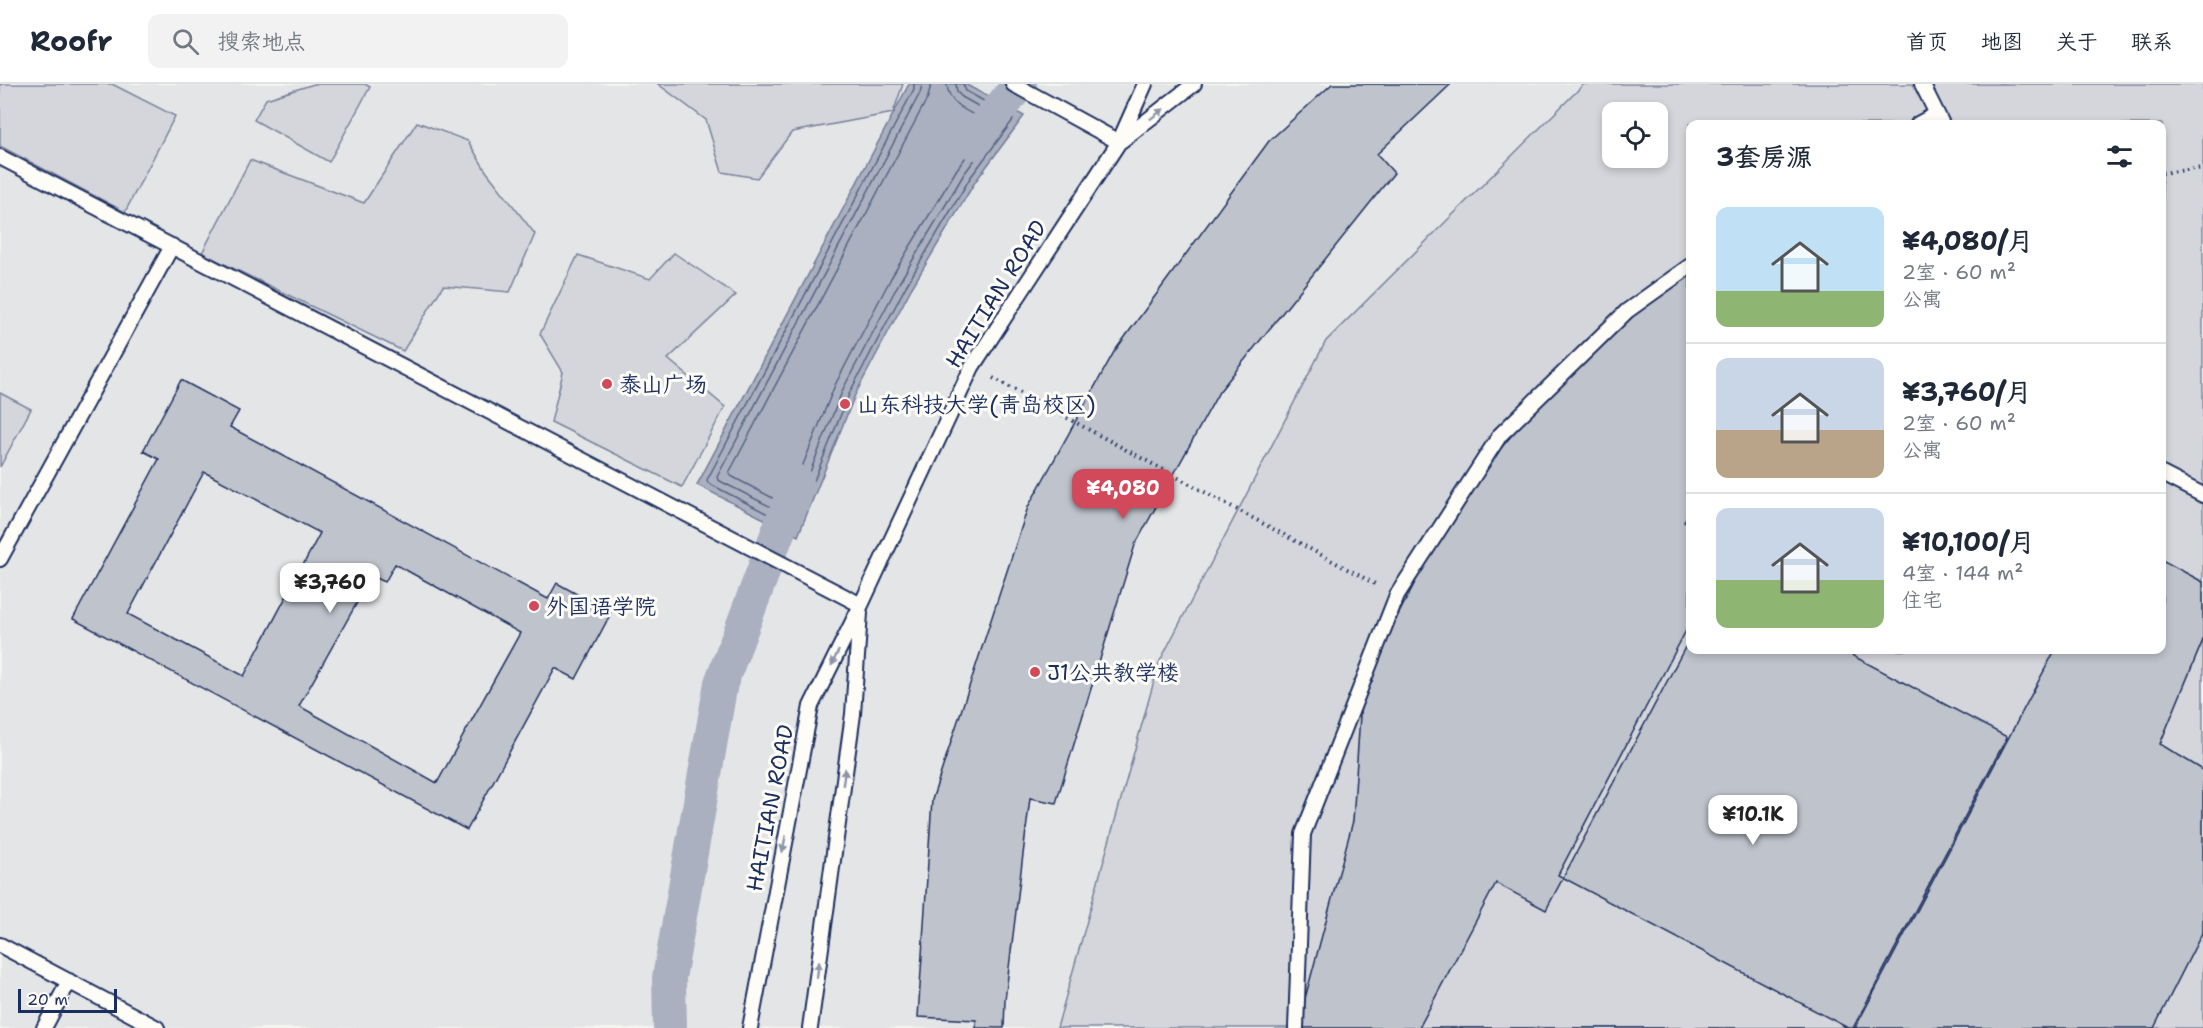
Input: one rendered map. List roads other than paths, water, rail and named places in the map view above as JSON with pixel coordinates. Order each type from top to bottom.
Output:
[{"type":"lane","points":[[1014,84],[1119,142]]},
{"type":"lane","name":"HAITIAN ROAD","points":[[750,1028],[811,706],[861,605],[972,367],[1119,142],[1145,84]]},
{"type":"lane","name":"HAITIAN ROAD","points":[[1119,142],[1194,84]]},
{"type":"lane","points":[[1922,84],[1939,119]]},
{"type":"lane","points":[[0,157],[861,605]]},
{"type":"lane","points":[[0,559],[172,246]]},
{"type":"lane","points":[[1296,1028],[1303,834],[1396,595],[1500,435],[1627,311],[1686,269]]},
{"type":"lane","points":[[2166,476],[2203,495]]},
{"type":"lane","name":"HAITIAN ROAD","points":[[810,1028],[853,714],[861,605]]},
{"type":"lane","points":[[0,945],[157,1028]]},
{"type":"lane","points":[[44,1028],[69,981]]},
{"type":"water","points":[[909,84],[965,84],[1024,116],[975,182],[911,289],[855,395],[798,536],[697,485]]},
{"type":"waterway","points":[[974,143],[983,128],[1020,84]]},
{"type":"waterway","points":[[670,1028],[669,978],[721,683],[797,482]]},
{"type":"place","name":"泰山广场","points":[[607,384]]},
{"type":"place","name":"山东科技大学(青岛校区)","points":[[845,404]]},
{"type":"place","name":"外国语学院","points":[[534,606]]},
{"type":"place","name":"J1公共教学楼","points":[[1035,672]]}]
